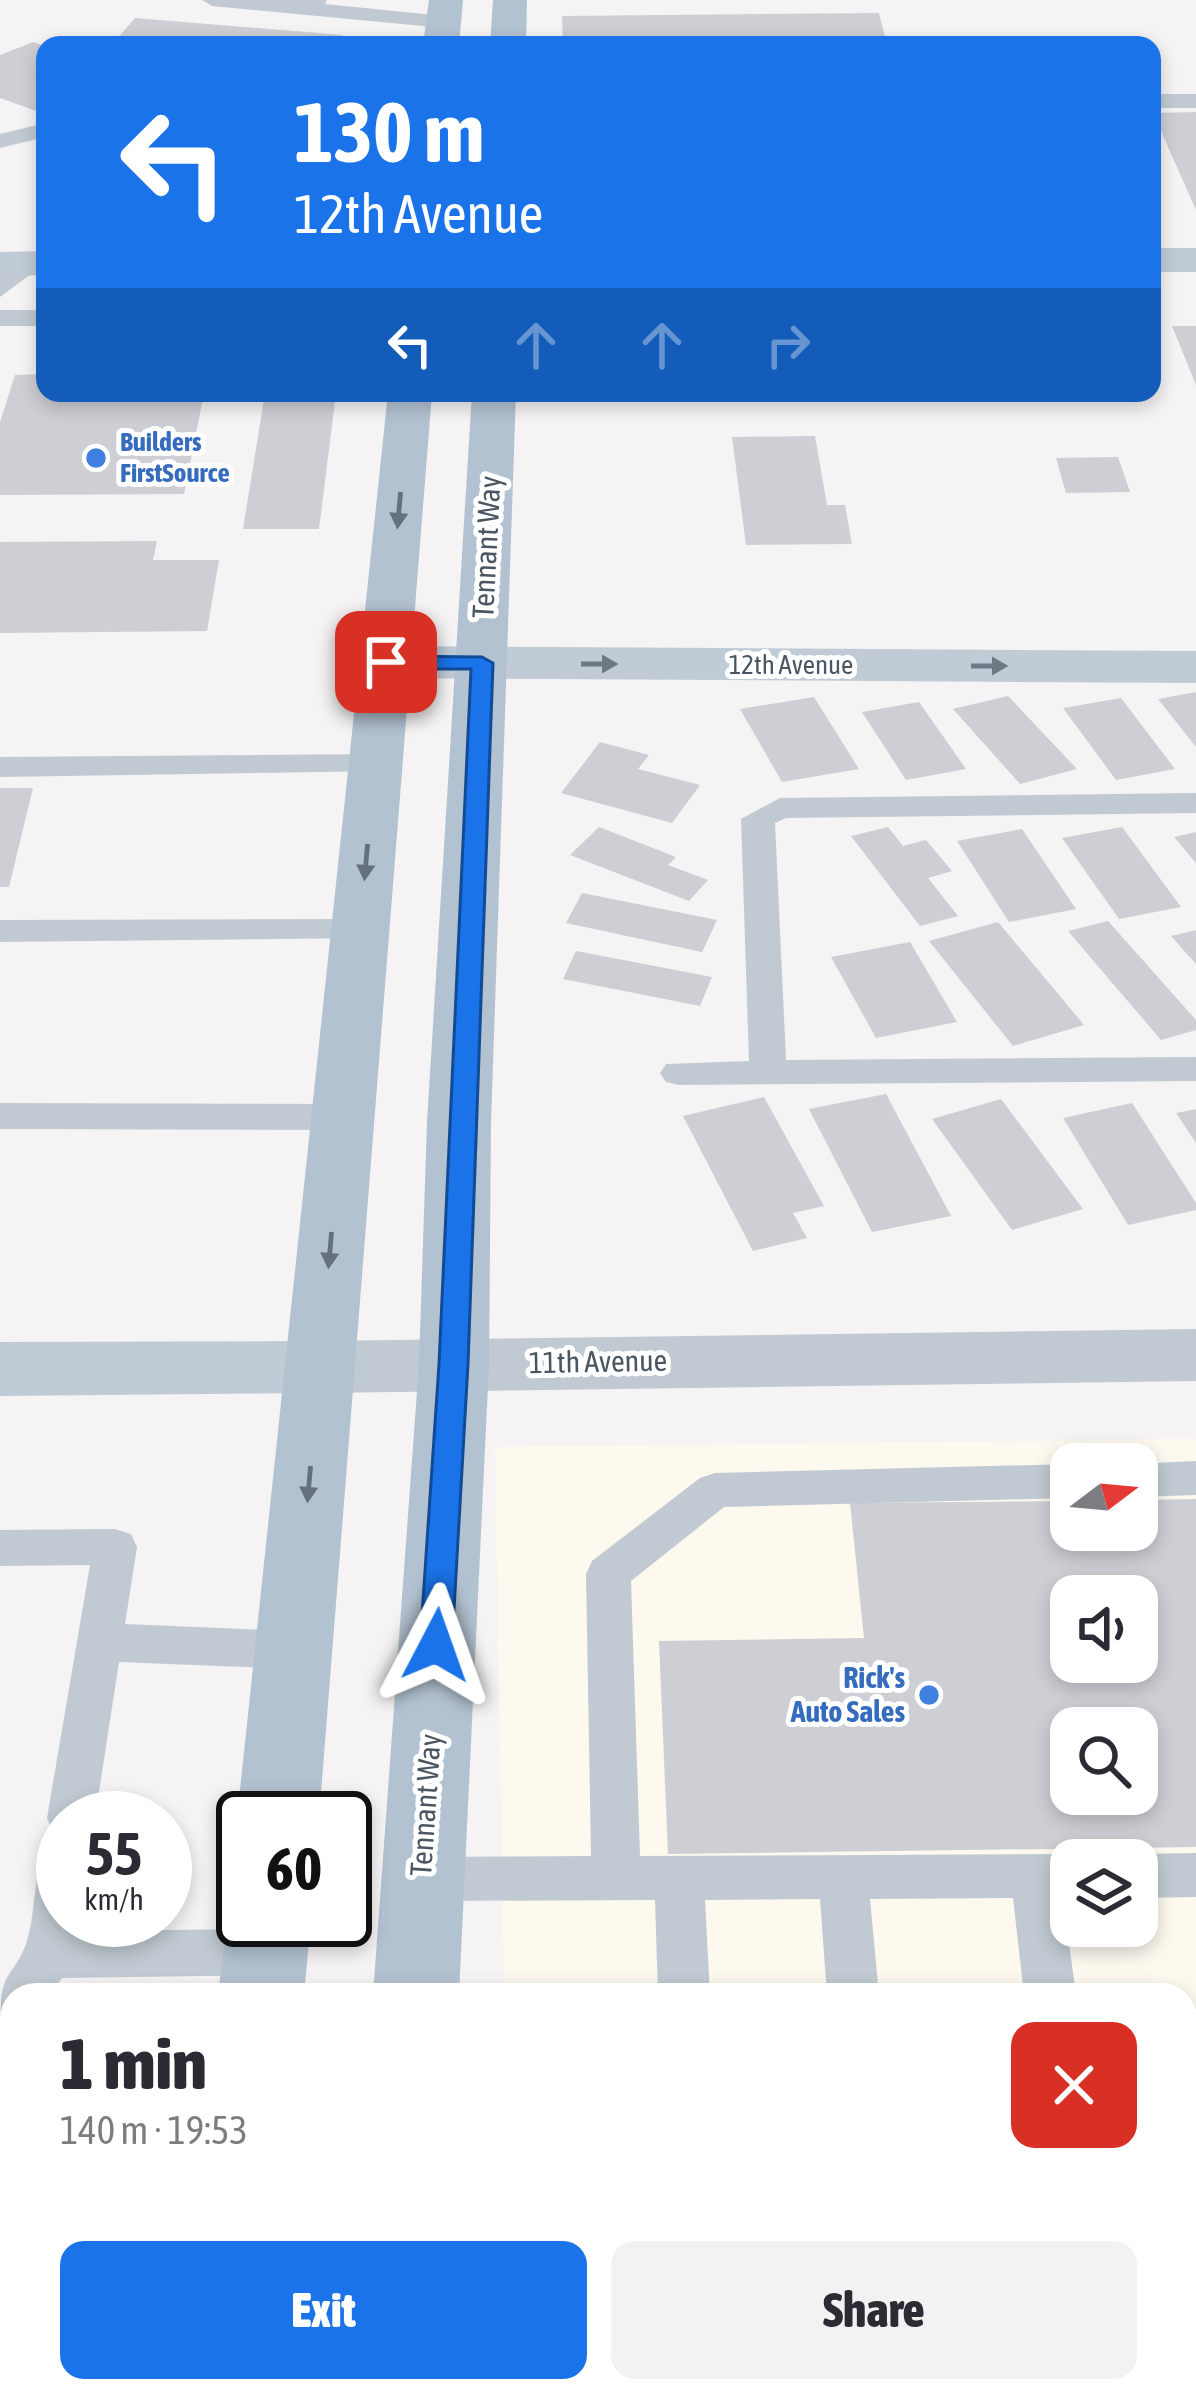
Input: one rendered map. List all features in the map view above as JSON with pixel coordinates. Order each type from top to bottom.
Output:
[{"type":"main road","points":[[508,36],[510,0]]},
{"type":"main road","points":[[281,1791],[409,402]]},
{"type":"main road","name":"Tennant Way","points":[[417,1983],[454,1364],[494,402]]},
{"type":"street","points":[[1161,260],[1196,260]]},
{"type":"street","name":"12th Avenue","points":[[386,662],[1196,668]]},
{"type":"street","name":"11th Avenue","points":[[0,1369],[1196,1355]]},
{"type":"lane","points":[[212,0],[314,4],[444,22]]},
{"type":"lane","points":[[1161,101],[1196,101]]},
{"type":"lane","points":[[0,141],[36,132]]},
{"type":"lane","points":[[0,318],[36,318]]},
{"type":"lane","points":[[0,767],[375,764]]},
{"type":"lane","points":[[768,1073],[758,820],[780,808],[800,807],[1196,803]]},
{"type":"lane","points":[[0,931],[359,930]]},
{"type":"lane","points":[[679,1072],[1196,1069]]},
{"type":"lane","points":[[0,1117],[341,1117]]},
{"type":"lane","points":[[1158,1479],[1196,1478]]},
{"type":"lane","points":[[616,1880],[608,1574],[715,1490],[1050,1482]]},
{"type":"lane","points":[[0,1548],[115,1546],[74,1791]]},
{"type":"lane","points":[[99,1642],[295,1650]]},
{"type":"lane","points":[[1158,1876],[1196,1875]]},
{"type":"lane","points":[[421,1879],[1050,1876]]},
{"type":"lane","points":[[843,1878],[852,1983]]},
{"type":"lane","points":[[679,1880],[683,1983]]},
{"type":"lane","points":[[1050,1983],[1051,1947]]},
{"type":"lane","points":[[34,1975],[265,1956]]},
{"type":"shaded area","points":[[1196,1439],[1196,1983],[504,1983],[495,1447]]},
{"type":"building","points":[[879,13],[885,36],[563,36],[562,16]]},
{"type":"building","points":[[135,18],[343,35],[342,36],[119,36]]},
{"type":"building","points":[[36,43],[36,111],[0,98],[0,55]]},
{"type":"building","points":[[1196,112],[1196,210],[1161,131],[1161,113]]},
{"type":"building","points":[[1172,326],[1196,326],[1196,385]]},
{"type":"building","name":"Builders FirstSource","points":[[36,374],[36,402],[202,402],[184,494],[0,495],[0,422],[15,375]]},
{"type":"building","points":[[264,402],[335,402],[319,529],[243,529]]},
{"type":"building","points":[[815,436],[827,505],[845,505],[852,544],[746,545],[732,437]]},
{"type":"building","points":[[1118,457],[1130,492],[1066,493],[1056,458]]},
{"type":"building","points":[[157,541],[153,560],[219,560],[207,631],[0,633],[0,542]]},
{"type":"building","points":[[1196,692],[1196,747],[1158,699]]},
{"type":"building","points":[[1008,696],[1077,769],[1020,784],[953,709]]},
{"type":"building","points":[[814,697],[859,769],[782,782],[740,709]]},
{"type":"building","points":[[1121,698],[1175,769],[1116,780],[1063,708]]},
{"type":"building","points":[[919,702],[966,769],[906,780],[862,712]]},
{"type":"building","points":[[600,742],[649,755],[638,769],[700,785],[672,823],[561,793]]},
{"type":"building","points":[[0,788],[33,788],[9,887],[0,887]]},
{"type":"building","points":[[599,827],[676,857],[668,865],[708,880],[689,901],[570,855]]},
{"type":"building","points":[[888,827],[903,846],[926,840],[952,871],[928,878],[958,916],[920,926],[851,836]]},
{"type":"building","points":[[1122,827],[1181,907],[1119,919],[1062,838]]},
{"type":"building","points":[[1022,829],[1076,909],[1009,922],[957,841]]},
{"type":"building","points":[[1196,832],[1196,863],[1174,837]]},
{"type":"building","points":[[582,893],[717,920],[702,952],[566,923]]},
{"type":"building","points":[[1108,921],[1196,1020],[1196,1030],[1161,1040],[1068,931]]},
{"type":"building","points":[[998,922],[1084,1025],[1013,1046],[929,941]]},
{"type":"building","points":[[1196,930],[1196,964],[1171,936]]},
{"type":"building","points":[[910,942],[957,1022],[876,1038],[831,957]]},
{"type":"building","points":[[576,951],[712,977],[700,1006],[563,979]]},
{"type":"building","points":[[886,1094],[951,1216],[872,1232],[809,1109]]},
{"type":"building","points":[[764,1097],[824,1206],[793,1213],[807,1238],[753,1251],[683,1116]]},
{"type":"building","points":[[1001,1099],[1083,1209],[1012,1230],[932,1119]]},
{"type":"building","points":[[1132,1103],[1196,1210],[1128,1225],[1063,1118]]},
{"type":"building","points":[[1196,1109],[1196,1143],[1176,1113]]},
{"type":"building","name":"Rick's Auto Sales","points":[[1196,1499],[1196,1847],[1158,1848],[1158,1839],[1050,1839],[1050,1849],[668,1854],[659,1641],[864,1638],[850,1503],[1050,1501],[1050,1551],[1158,1551],[1158,1500]]},
{"type":"place","name":"Builders FirstSource","points":[[96,458]]},
{"type":"place","name":"Rick's Auto Sales","points":[[929,1695]]},
{"type":"route","points":[[386,662],[482,663],[459,1122],[454,1364],[436,1645]]}]
